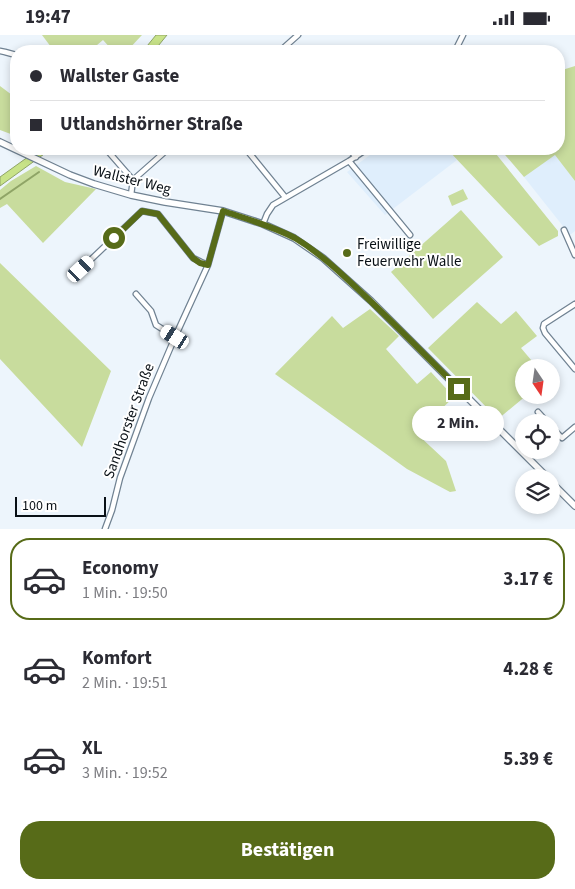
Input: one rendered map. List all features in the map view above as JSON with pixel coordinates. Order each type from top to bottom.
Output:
[{"type":"street","points":[[287,45],[298,35]]},
{"type":"street","name":"Wallster Weg","points":[[28,155],[94,184],[131,195],[223,211],[263,224],[294,238],[345,277],[395,324],[539,469]]},
{"type":"street","points":[[111,155],[133,180]]},
{"type":"street","points":[[131,195],[133,180],[161,155]]},
{"type":"street","points":[[251,155],[286,197]]},
{"type":"street","points":[[263,224],[273,205],[359,155]]},
{"type":"street","points":[[349,161],[410,235]]},
{"type":"street","points":[[81,269],[142,211],[158,214],[193,258],[200,263],[208,265]]},
{"type":"street","name":"Sandhorster Straße","points":[[105,529],[120,478],[149,398],[208,265],[223,211]]},
{"type":"street","points":[[564,230],[575,255]]},
{"type":"street","points":[[136,294],[151,311],[156,325],[175,337]]},
{"type":"street","points":[[575,304],[544,324],[543,328],[575,369]]},
{"type":"street","points":[[560,436],[562,438],[575,427]]},
{"type":"street","points":[[560,491],[575,506]]},
{"type":"shaded area","points":[[42,35],[142,35],[133,45],[108,45],[103,40],[97,45],[50,45]]},
{"type":"shaded area","points":[[156,35],[167,35],[159,45],[148,45]]},
{"type":"shaded area","points":[[575,66],[575,181],[555,155],[565,155],[565,69]]},
{"type":"shaded area","points":[[0,86],[10,94],[10,134],[0,130]]},
{"type":"shaded area","points":[[31,155],[43,155],[0,186],[0,177]]},
{"type":"shaded area","points":[[370,155],[452,155],[457,160],[385,215],[347,172]]},
{"type":"shaded area","points":[[453,155],[497,155],[558,231],[558,236],[539,246]]},
{"type":"shaded area","points":[[505,155],[555,155],[524,177]]},
{"type":"shaded area","points":[[556,155],[575,181],[575,231],[570,235],[524,177]]},
{"type":"shaded area","points":[[36,166],[65,182],[96,189],[43,243],[7,204],[0,208],[0,190]]},
{"type":"shaded area","points":[[463,189],[468,199],[452,206],[448,196]]},
{"type":"shaded area","points":[[461,210],[503,257],[433,319],[391,272]]},
{"type":"shaded area","points":[[0,263],[111,371],[82,447],[0,359]]},
{"type":"shaded area","points":[[477,302],[501,324],[516,311],[537,336],[521,348],[530,359],[515,359],[516,404],[498,419],[428,348]]},
{"type":"shaded area","points":[[370,309],[399,336],[386,349],[417,384],[431,372],[454,397],[416,433],[446,461],[456,491],[450,492],[407,469],[275,374],[332,316],[343,328]]},
{"type":"waterway","points":[[0,199],[39,172]]},
{"type":"place","name":"Freiwillige Feuerwehr Walle","points":[[347,253]]},
{"type":"route","points":[[114,238],[142,211],[158,214],[193,258],[200,263],[208,265],[223,211],[277,230],[309,248],[345,277],[395,324],[459,389]]}]
